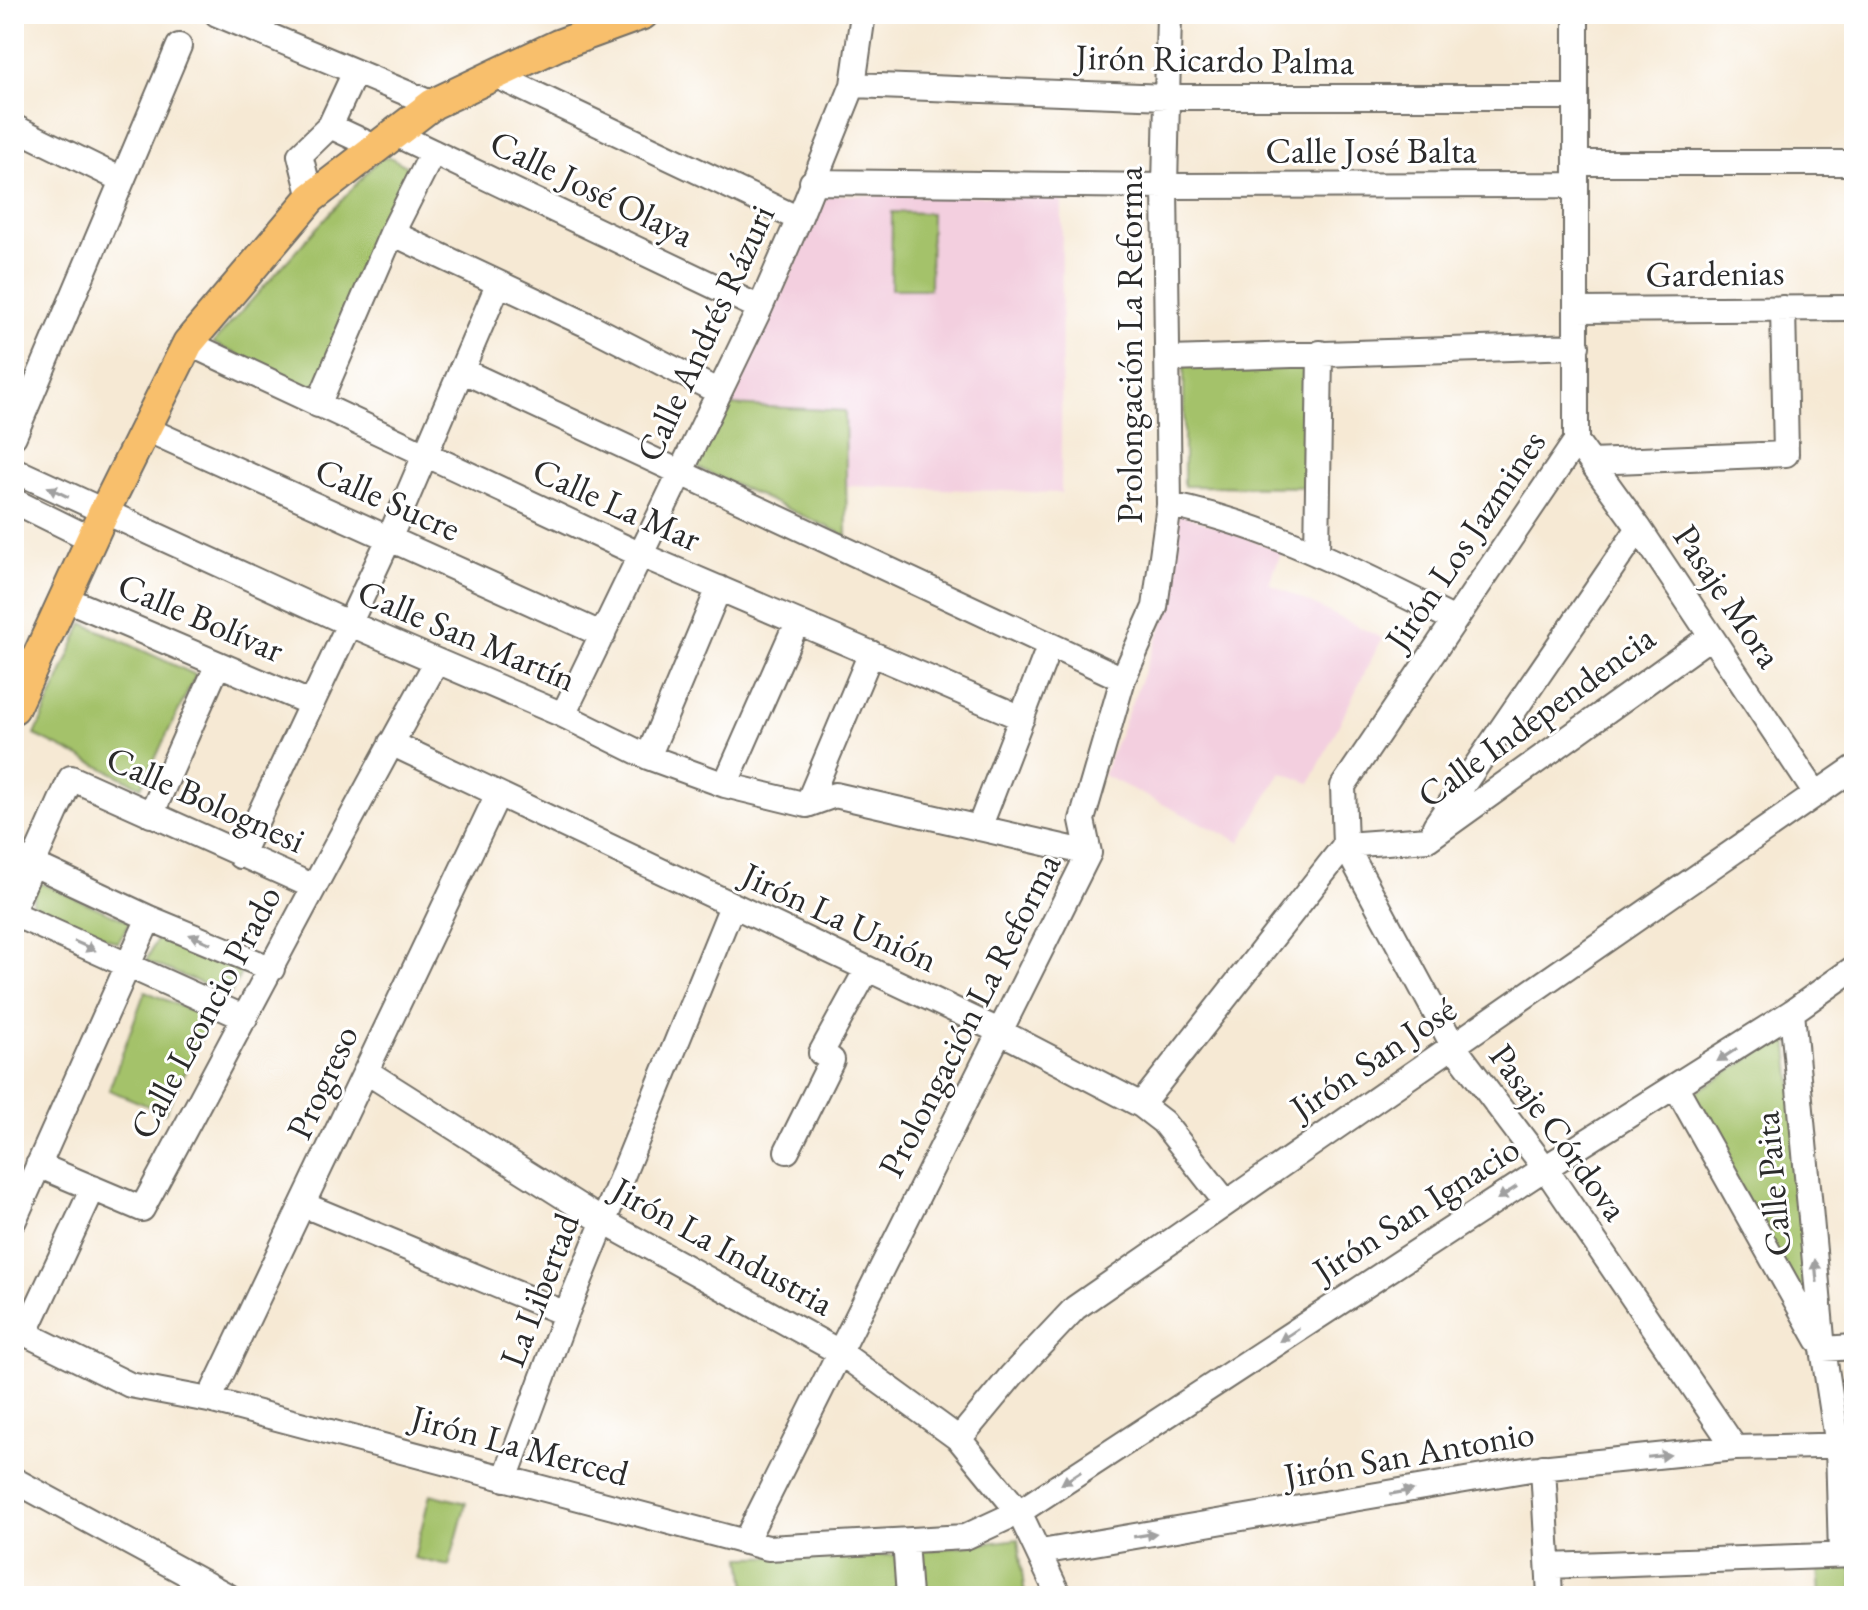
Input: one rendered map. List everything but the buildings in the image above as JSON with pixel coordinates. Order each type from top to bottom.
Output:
[{"type":"main road","points":[[14,708],[97,526],[188,343],[311,198],[433,104],[558,45],[643,14]]},
{"type":"street","points":[[217,14],[433,104]]},
{"type":"street","name":"Calle Andrés Rázuri","points":[[563,715],[760,308],[799,219],[853,85],[863,14]]},
{"type":"street","name":"Prolongación La Reforma","points":[[745,1542],[1089,853],[1082,820],[1123,679],[1155,607],[1169,505],[1170,359],[1165,186],[1169,14]]},
{"type":"street","name":"Jirón Los Jazmines","points":[[1345,845],[1343,786],[1576,441],[1576,14]]},
{"type":"street","points":[[14,436],[179,46]]},
{"type":"street","points":[[311,198],[300,155],[330,126],[355,72]]},
{"type":"street","points":[[497,76],[799,219]]},
{"type":"street","name":"Jirón Ricardo Palma","points":[[853,85],[1167,97],[1576,97]]},
{"type":"street","name":"Calle José Olaya","points":[[330,126],[433,152],[760,308]]},
{"type":"street","points":[[14,127],[122,180]]},
{"type":"street","points":[[318,405],[392,233],[433,152]]},
{"type":"street","name":"Calle José Balta","points":[[812,182],[1165,186],[1854,163]]},
{"type":"street","points":[[392,233],[592,327],[719,392]]},
{"type":"street","points":[[240,856],[389,539],[498,285]]},
{"type":"street","points":[[1591,462],[1786,454],[1783,308]]},
{"type":"street","name":"Gardenias","points":[[1577,310],[1854,308]]},
{"type":"street","name":"Calle La Mar","points":[[188,343],[641,555],[1022,718]]},
{"type":"street","points":[[1170,359],[1577,346]]},
{"type":"street","points":[[1317,554],[1320,353]]},
{"type":"street","points":[[461,370],[1123,679]]},
{"type":"street","name":"Calle Sucre","points":[[144,428],[603,635]]},
{"type":"street","name":"Pasaje Mora","points":[[1576,441],[1639,528],[1816,794]]},
{"type":"street","points":[[14,470],[97,526]]},
{"type":"street","points":[[14,501],[97,526]]},
{"type":"street","points":[[1169,505],[1226,516],[1317,554],[1455,620]]},
{"type":"street","name":"Calle San Martín","points":[[97,526],[348,623],[563,715],[648,757],[725,785],[807,805]]},
{"type":"street","points":[[1428,839],[1639,528]]},
{"type":"street","points":[[648,757],[719,588]]},
{"type":"street","name":"Calle Bolívar","points":[[64,598],[310,703]]},
{"type":"street","points":[[725,785],[797,622]]},
{"type":"street","name":"Calle Independencia","points":[[1345,845],[1428,839],[1711,636]]},
{"type":"street","points":[[979,828],[1049,647]]},
{"type":"street","points":[[807,805],[871,653]]},
{"type":"street","name":"Calle Leoncio Prado","points":[[93,1188],[142,1209],[272,969],[312,886],[437,661]]},
{"type":"street","points":[[151,815],[218,664]]},
{"type":"street","name":"Jirón La Unión","points":[[391,743],[866,971],[999,1031],[1141,1105],[1163,1122],[1225,1201]]},
{"type":"street","name":"Jirón San José","points":[[959,1439],[1012,1375],[1075,1308],[1225,1201],[1454,1047],[1854,768]]},
{"type":"street","name":"Calle Bolognesi","points":[[23,860],[71,778],[312,886]]},
{"type":"street","name":"Progreso","points":[[209,1400],[498,794]]},
{"type":"street","points":[[807,805],[835,795],[1089,853]]},
{"type":"street","points":[[1141,1105],[1345,845]]},
{"type":"street","name":"Pasaje Córdova","points":[[1345,845],[1454,1047],[1545,1168],[1735,1448]]},
{"type":"street","points":[[14,906],[23,860],[149,918],[272,969]]},
{"type":"street","name":"La Libertad","points":[[505,1479],[566,1314],[732,906]]},
{"type":"street","points":[[14,914],[245,1018]]},
{"type":"street","points":[[14,1220],[149,918]]},
{"type":"street","name":"Jirón San Ignacio","points":[[1019,1512],[1545,1168],[1792,1012],[1854,968]]},
{"type":"street","points":[[787,1151],[832,1060],[821,1053],[866,971]]},
{"type":"street","name":"Calle Paita","points":[[1792,1012],[1823,1349],[1846,1446],[1848,1555]]},
{"type":"street","name":"Jirón La Industria","points":[[367,1072],[604,1222],[841,1353],[959,1439],[1019,1512]]},
{"type":"street","points":[[1676,1087],[1823,1349],[1854,1347]]},
{"type":"street","points":[[19,1331],[93,1188],[38,1165]]},
{"type":"street","points":[[304,1205],[566,1314]]},
{"type":"street","name":"Jirón La Merced","points":[[19,1331],[130,1385],[209,1400],[768,1548],[965,1537],[1019,1512]]},
{"type":"street","name":"Jirón San Antonio","points":[[1041,1552],[1543,1467],[1735,1448],[1846,1446]]},
{"type":"street","points":[[1543,1467],[1550,1596]]},
{"type":"street","points":[[14,1480],[128,1539],[228,1596]]},
{"type":"street","points":[[1019,1512],[1041,1552],[1059,1596]]},
{"type":"street","points":[[905,1541],[909,1596]]},
{"type":"street","points":[[1549,1566],[1848,1555]]},
{"type":"shaded area","points":[[827,195],[1062,196],[1061,493],[847,486],[844,411],[731,405]]},
{"type":"shaded area","points":[[1179,513],[1282,551],[1269,583],[1382,638],[1310,783],[1281,772],[1240,842],[1103,775],[1170,606]]},
{"type":"green space","points":[[390,157],[413,170],[316,393],[213,343],[379,159]]},
{"type":"green space","points":[[892,212],[931,213],[930,289],[891,289]]},
{"type":"green space","points":[[1184,365],[1309,366],[1309,487],[1184,486]]},
{"type":"green space","points":[[731,405],[845,411],[847,536],[696,467]]},
{"type":"green space","points":[[83,623],[196,675],[141,787],[35,735]]},
{"type":"green space","points":[[38,882],[130,922],[118,943],[32,904]]},
{"type":"green space","points":[[159,935],[241,973],[230,995],[146,961]]},
{"type":"green space","points":[[145,991],[210,1019],[165,1113],[109,1090]]},
{"type":"green space","points":[[1787,1036],[1817,1331],[1691,1095]]},
{"type":"green space","points":[[430,1494],[466,1503],[449,1566],[414,1558]]},
{"type":"green space","points":[[1018,1539],[1025,1596],[917,1596],[913,1552]]},
{"type":"green space","points":[[897,1555],[900,1596],[747,1596],[742,1557]]},
{"type":"green space","points":[[1852,1565],[1853,1596],[1820,1596],[1818,1567]]}]
